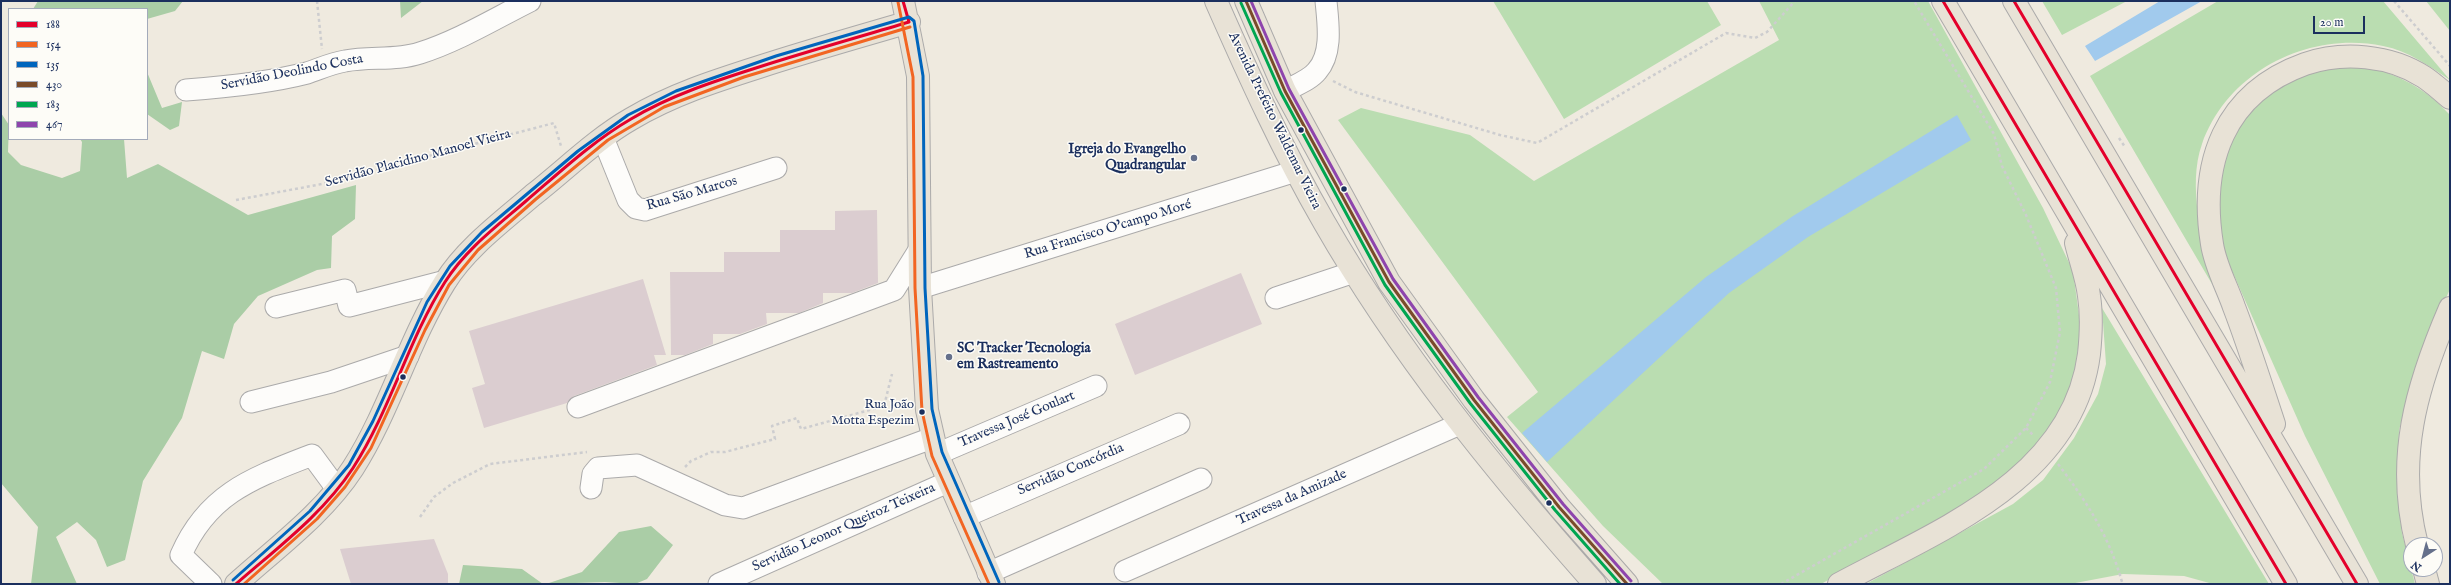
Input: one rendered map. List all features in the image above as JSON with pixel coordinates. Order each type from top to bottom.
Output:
[{"type":"main road","points":[[903,1],[918,76],[919,250],[926,403],[935,446],[948,482],[991,578]]},
{"type":"main road","name":"Avenida Prefeito Waldemar Vieira","points":[[1216,1],[1262,104],[1296,171],[1350,266],[1438,395],[1460,424],[1501,477],[1595,584]]},
{"type":"main road","name":"Avenida Prefeito Waldemar Vieira","points":[[1246,1],[1285,91],[1389,282],[1474,400],[1558,507],[1627,584]]},
{"type":"main road","points":[[1943,1],[2286,584]]},
{"type":"main road","points":[[2014,1],[2357,584]]},
{"type":"main road","points":[[236,584],[337,489],[353,467],[368,440],[446,281],[483,239],[567,168],[603,138],[629,120],[691,90],[805,52],[908,22]]},
{"type":"main road","points":[[2287,464],[2248,343],[2212,246],[2208,209],[2211,168],[2223,134],[2246,99],[2280,73],[2315,60],[2352,56],[2388,61],[2424,77],[2450,98]]},
{"type":"main road","points":[[1839,584],[1977,510],[2015,481],[2054,440],[2075,407],[2087,367],[2091,334],[2090,296],[2070,218]]},
{"type":"main road","points":[[1350,266],[1370,247]]},
{"type":"main road","points":[[2416,537],[2408,482],[2410,437],[2418,391],[2432,350],[2450,308]]},
{"type":"street","name":"Servidão Deolindo Costa","points":[[186,90],[223,88],[273,79],[344,61],[419,54],[439,46],[530,1]]},
{"type":"street","points":[[1285,91],[1317,72],[1325,56],[1329,39],[1326,1]]},
{"type":"street","name":"Rua São Marcos","points":[[603,138],[628,200],[636,208],[645,210],[776,168]]},
{"type":"street","name":"Rua Francisco O'campo Moré","points":[[920,288],[1296,171]]},
{"type":"street","points":[[578,407],[894,290],[919,250]]},
{"type":"street","points":[[1276,298],[1350,266]]},
{"type":"street","points":[[276,307],[345,290],[349,306],[446,281]]},
{"type":"street","points":[[251,402],[331,382],[408,356]]},
{"type":"street","name":"Travessa José Goulart","points":[[591,488],[593,474],[598,468],[637,465],[725,505],[743,508],[935,446],[1096,386]]},
{"type":"street","name":"Servidão Concórdia","points":[[964,517],[1179,424]]},
{"type":"street","name":"Travessa da Amizade","points":[[1125,571],[1460,424]]},
{"type":"street","points":[[211,584],[181,555],[199,521],[214,505],[237,487],[258,476],[312,455],[337,489]]},
{"type":"street","points":[[991,578],[1201,479]]},
{"type":"street","name":"Servidão Leonor Queiroz Teixeira","points":[[718,584],[948,482]]},
{"type":"path","points":[[317,1],[317,21],[325,67]]},
{"type":"path","points":[[1317,72],[1355,92],[1500,135],[1537,143],[1726,33],[1755,38],[1767,32],[1795,1]]},
{"type":"path","points":[[1781,584],[1984,469],[2026,428],[2050,382],[2060,332],[2056,288],[2026,215],[2002,166],[1994,134],[1914,1]]},
{"type":"path","points":[[2394,1],[2450,66]]},
{"type":"path","name":"Servidão Placidino Manoel Vieira","points":[[236,200],[322,184],[554,123],[567,168]]},
{"type":"path","points":[[775,439],[772,426],[797,418],[801,429],[884,406],[892,374]]},
{"type":"path","points":[[2057,462],[2095,517],[2113,551],[2122,582]]},
{"type":"green space","points":[[38,1],[183,1],[175,11],[148,19],[148,8],[34,8]]},
{"type":"green space","points":[[400,1],[423,1],[401,18]]},
{"type":"green space","points":[[1493,1],[1707,1],[1721,25],[1564,119]]},
{"type":"green space","points":[[1759,1],[1928,1],[2043,208],[2073,271],[2081,330],[2074,374],[2062,411],[2033,451],[1986,493],[1821,584],[1663,584],[1603,526],[1507,417],[1538,392],[1338,120],[1361,108],[1470,135],[1534,181],[1779,40]]},
{"type":"green space","points":[[2042,1],[2127,1],[2062,35]]},
{"type":"green space","points":[[2218,1],[2383,1],[2450,80],[2434,69],[2401,51],[2383,46],[2355,43],[2327,45],[2300,51],[2274,62],[2251,77],[2231,96],[2214,118],[2202,144],[2198,160],[2196,196],[2198,214],[2212,284],[2090,76]]},
{"type":"green space","points":[[2426,1],[2450,1],[2450,31]]},
{"type":"green space","points":[[2362,65],[2388,73],[2410,83],[2440,105],[2450,115],[2450,289],[2419,359],[2406,400],[2399,431],[2397,492],[2403,537],[2403,577],[2413,577],[2415,584],[2380,584],[2305,436],[2225,255],[2218,221],[2221,160],[2237,128],[2272,90],[2308,71]]},
{"type":"green space","points":[[148,74],[162,108],[182,102],[179,126],[170,130],[148,115]]},
{"type":"green space","points":[[1,113],[8,124],[8,152],[21,165],[62,178],[80,171],[82,142],[81,140],[124,140],[127,178],[158,164],[248,215],[356,185],[355,219],[332,236],[331,268],[317,270],[258,296],[234,324],[224,359],[202,351],[182,418],[143,481],[125,560],[107,567],[96,540],[77,522],[56,537],[77,584],[31,584],[38,527],[1,483]]},
{"type":"green space","points":[[2102,308],[2269,584],[2213,584],[2184,576],[2123,574],[2070,584],[1866,584],[2013,504],[2043,480],[2074,438],[2098,394],[2106,364]]},
{"type":"green space","points":[[651,526],[673,545],[647,579],[635,584],[605,582],[546,584],[582,572],[619,532]]},
{"type":"green space","points":[[463,565],[522,569],[543,584],[459,584]]},
{"type":"water","points":[[2160,1],[2202,1],[2095,61],[2085,46]]},
{"type":"water","points":[[1957,115],[1971,140],[1808,237],[1729,293],[1547,462],[1522,433],[1706,277],[1793,216]]},
{"type":"building","points":[[877,210],[878,283],[852,293],[823,293],[823,303],[799,313],[766,313],[767,324],[740,334],[713,334],[713,344],[685,355],[671,355],[670,272],[724,272],[724,252],[780,252],[780,230],[835,230],[835,211]]},
{"type":"building","points":[[1241,273],[1262,324],[1135,375],[1115,324]]},
{"type":"building","points":[[643,279],[666,355],[654,355],[657,365],[574,396],[567,403],[484,428],[472,388],[485,384],[469,331]]},
{"type":"building","points":[[434,539],[448,574],[448,584],[351,584],[340,549]]},
{"type":"transit line","name":"188","points":[[236,584],[299,530],[341,485],[353,468],[378,422],[420,327],[445,282],[462,259],[493,229],[590,147],[646,110],[694,89],[726,78],[796,55],[909,22],[903,1]]},
{"type":"transit line","name":"430","points":[[1246,1],[1285,91],[1389,282],[1474,400],[1559,507],[1627,584]]},
{"type":"transit line","name":"467","points":[[1251,1],[1289,89],[1393,279],[1478,397],[1563,504],[1631,581]]},
{"type":"transit line","name":"188","points":[[1943,1],[2286,584]]},
{"type":"transit line","name":"188","points":[[2014,1],[2357,584]]},
{"type":"transit line","name":"154","points":[[898,2],[913,77],[915,288],[922,411],[932,456],[989,584]]},
{"type":"transit line","name":"183","points":[[1241,3],[1281,93],[1385,285],[1470,403],[1555,510],[1620,584]]},
{"type":"transit line","name":"135","points":[[233,580],[310,511],[349,465],[373,421],[427,302],[450,266],[482,232],[578,151],[628,115],[676,91],[776,56],[909,17],[914,21],[923,76],[925,288],[932,409],[942,452],[999,582]]},
{"type":"transit line","name":"154","points":[[244,584],[317,519],[345,487],[371,448],[425,330],[449,285],[478,250],[536,199],[608,140],[664,107],[744,77],[910,27]]},
{"type":"place","name":"Igreja do Evangelho Quadrangular","points":[[1194,158]]},
{"type":"place","name":"SC Tracker Tecnologia em Rastreamento","points":[[949,357]]},
{"type":"place","name":"Rua João Motta Espezim","points":[[922,412]]}]
